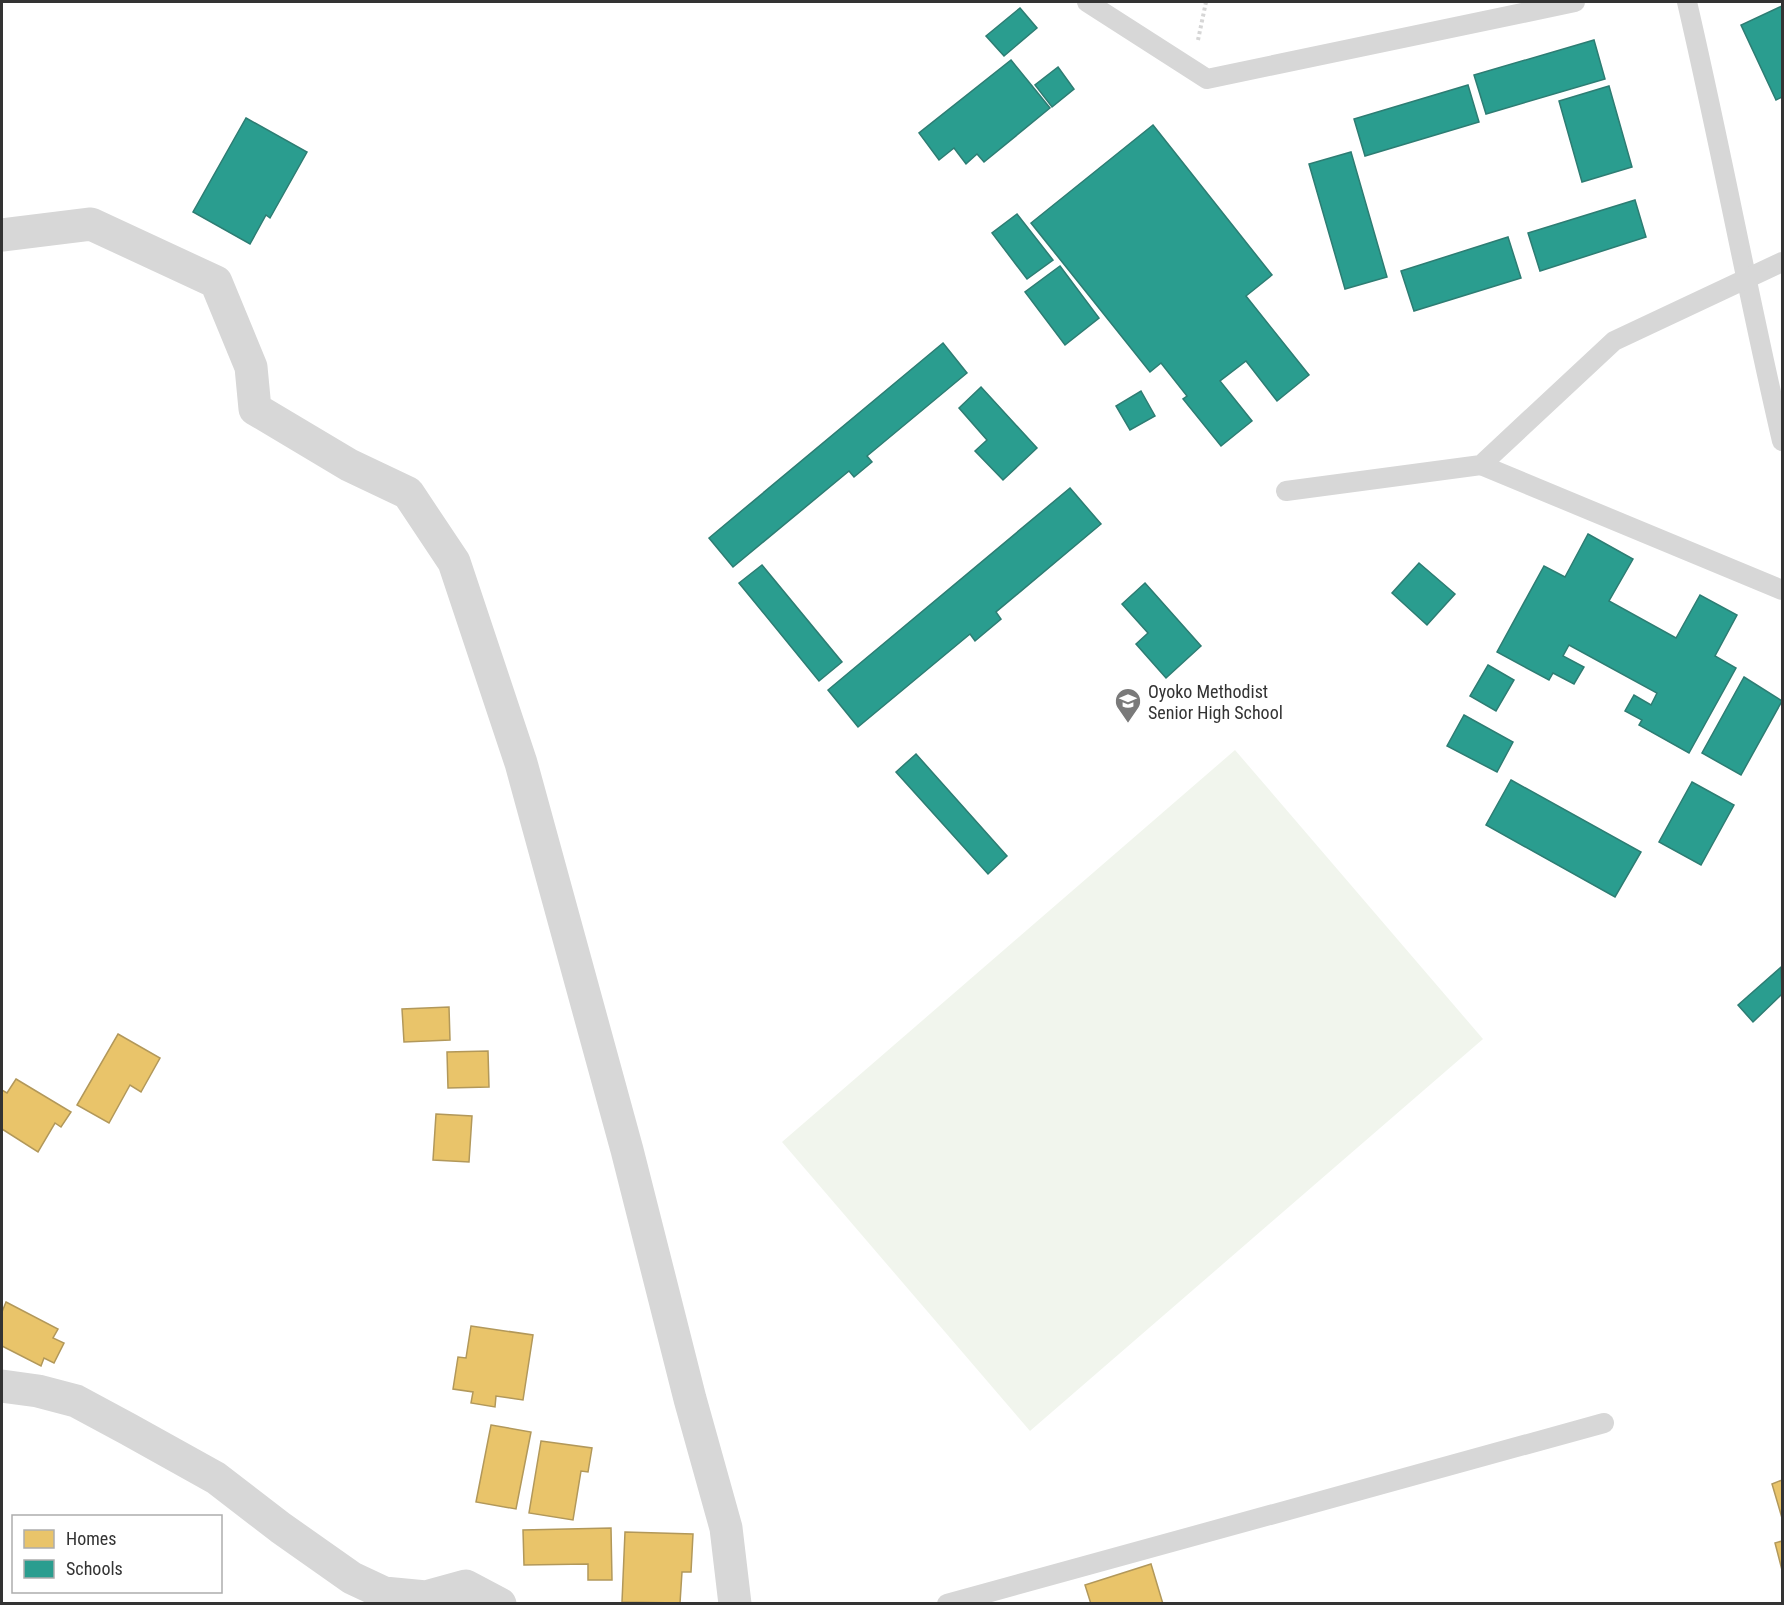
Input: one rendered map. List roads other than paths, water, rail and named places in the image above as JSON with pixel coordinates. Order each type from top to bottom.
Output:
[{"type":"street","points":[[2,236],[91,224],[216,282],[251,366],[255,409],[349,465],[408,493],[454,562],[521,763],[627,1150],[690,1399],[726,1528],[735,1604]]},
{"type":"street","points":[[2,1386],[38,1391],[76,1401],[128,1429],[216,1478],[352,1578],[384,1593],[426,1597],[466,1586],[500,1604]]},
{"type":"lane","points":[[1087,2],[1207,79],[1575,2]]},
{"type":"lane","points":[[1687,2],[1720,145],[1744,278],[1782,441]]},
{"type":"lane","points":[[1481,465],[1614,341],[1782,262]]},
{"type":"lane","points":[[1286,491],[1481,465],[1782,590]]},
{"type":"lane","points":[[947,1604],[1604,1423]]},
{"type":"place","name":"Oyoko Methodist Senior High School","points":[[1128,724]]}]
